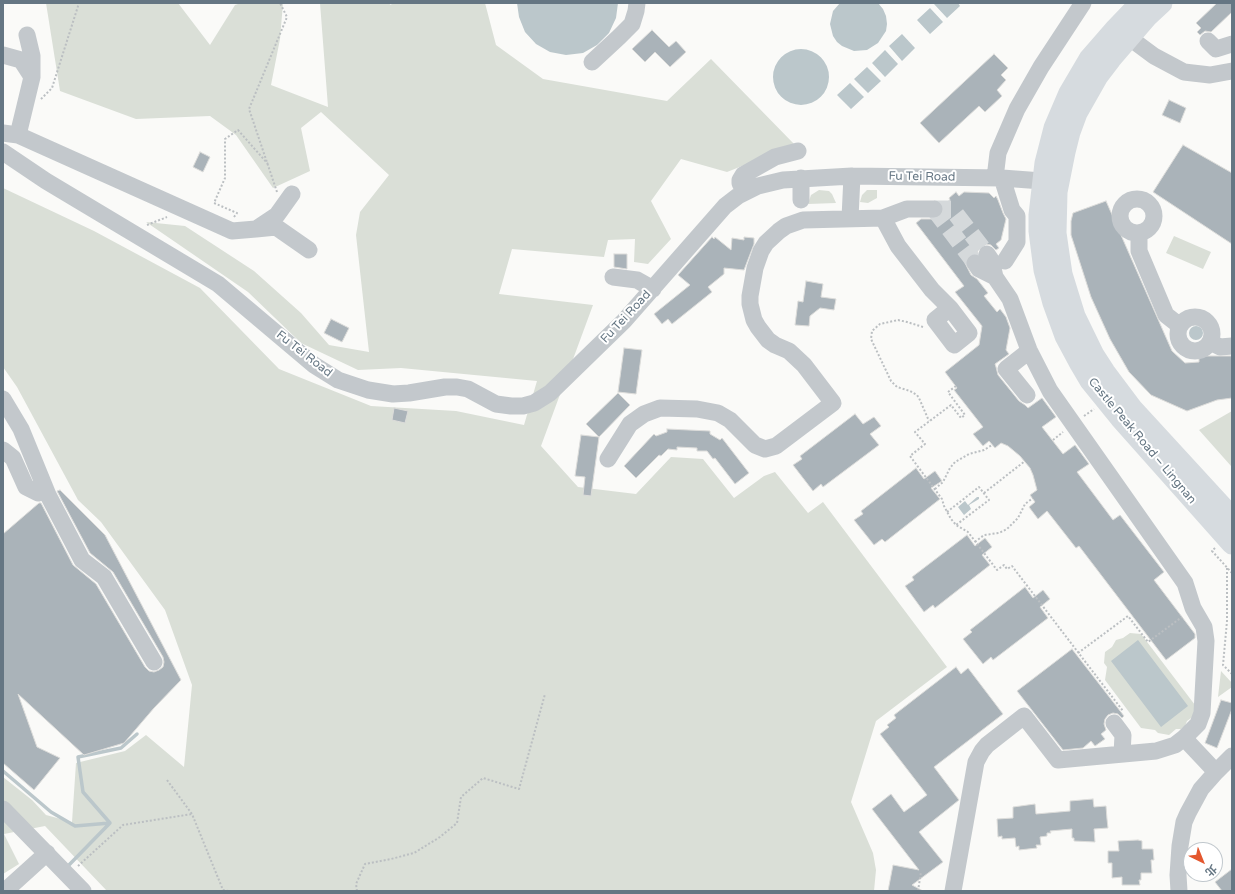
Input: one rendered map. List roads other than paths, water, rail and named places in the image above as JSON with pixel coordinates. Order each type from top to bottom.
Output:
[{"type":"main road","name":"Castle Peak Road – Lingnan","points":[[1140,3],[1122,32],[1111,58],[1090,88],[1077,113],[1070,132],[1060,173],[1056,213],[1056,234],[1062,274],[1075,316],[1094,355],[1105,372],[1132,408],[1232,518]]},
{"type":"main road","name":"Castle Peak Road – Lingnan","points":[[1162,3],[1122,32],[1089,59],[1069,93],[1054,128],[1045,163],[1042,181],[1039,231],[1044,270],[1058,318],[1072,349],[1090,381],[1225,544]]},
{"type":"street","points":[[592,62],[632,24],[637,3]]},
{"type":"street","points":[[1005,261],[1017,242],[1017,216],[1012,210],[998,178],[998,154],[1017,109],[1041,67],[1083,3]]},
{"type":"street","points":[[1122,32],[1154,56],[1184,72],[1210,75],[1232,71]]},
{"type":"street","points":[[27,35],[32,56],[32,77],[14,129],[226,230],[232,231],[276,227],[308,250]]},
{"type":"street","points":[[1208,42],[1216,49],[1232,44]]},
{"type":"street","points":[[3,55],[21,60],[32,77]]},
{"type":"street","points":[[744,192],[740,183],[743,174],[770,159],[798,151]]},
{"type":"street","name":"Fu Tei Road","points":[[3,152],[46,181],[218,284],[325,372],[347,384],[368,390],[401,394],[445,387],[457,387],[468,390],[501,405],[518,406],[534,403],[550,393],[610,336],[721,210],[744,192],[770,182],[801,178],[852,176],[998,178],[1042,181]]},
{"type":"street","points":[[850,218],[852,176]]},
{"type":"street","points":[[801,178],[801,200]]},
{"type":"street","points":[[256,229],[277,215],[292,194]]},
{"type":"street","points":[[886,223],[907,210],[934,209]]},
{"type":"street","points":[[608,459],[630,424],[644,414],[656,409],[668,407],[697,409],[718,413],[730,420],[755,445],[765,449],[776,446],[833,403],[799,360],[789,352],[775,345],[763,334],[754,320],[750,296],[758,259],[766,243],[786,226],[803,220],[850,218],[886,223],[907,240],[941,284],[948,306]]},
{"type":"street","points":[[1139,233],[1139,251],[1166,315],[1180,326]]},
{"type":"street","points":[[953,891],[974,769],[979,756],[986,745],[1024,716],[1058,760],[1156,751],[1174,745],[1184,738],[1198,724],[1202,713],[1206,641],[1204,628],[1193,608],[1188,591],[1180,576],[1050,391],[1029,351],[1010,299],[995,277],[991,260],[981,258]]},
{"type":"street","points":[[613,278],[637,280],[653,289]]},
{"type":"street","points":[[1193,317],[1203,319],[1210,326],[1212,336],[1210,342],[1202,349],[1190,350],[1185,347],[1179,338],[1180,326],[1187,319],[1193,317]]},
{"type":"street","points":[[1210,342],[1220,347],[1232,346]]},
{"type":"street","points":[[1028,395],[1006,369],[1029,351]]},
{"type":"street","points":[[3,399],[21,429],[46,490],[82,560],[104,576],[154,662]]},
{"type":"street","points":[[3,450],[13,458],[26,487],[38,493],[46,490]]},
{"type":"street","points":[[1119,717],[1123,735],[1122,754]]},
{"type":"street","points":[[1184,738],[1216,772]]},
{"type":"street","points":[[1179,891],[1179,861],[1184,822],[1194,799],[1201,789],[1232,756]]},
{"type":"street","points":[[3,809],[83,891]]},
{"type":"street","points":[[5,891],[47,853]]},
{"type":"waterway","points":[[67,867],[110,823],[83,792],[78,757],[121,748],[137,734]]},
{"type":"waterway","points":[[3,771],[51,812],[75,826],[110,823]]},
{"type":"tunnel","points":[[934,209],[952,209],[987,254]]},
{"type":"tunnel","points":[[934,209],[975,263]]}]
